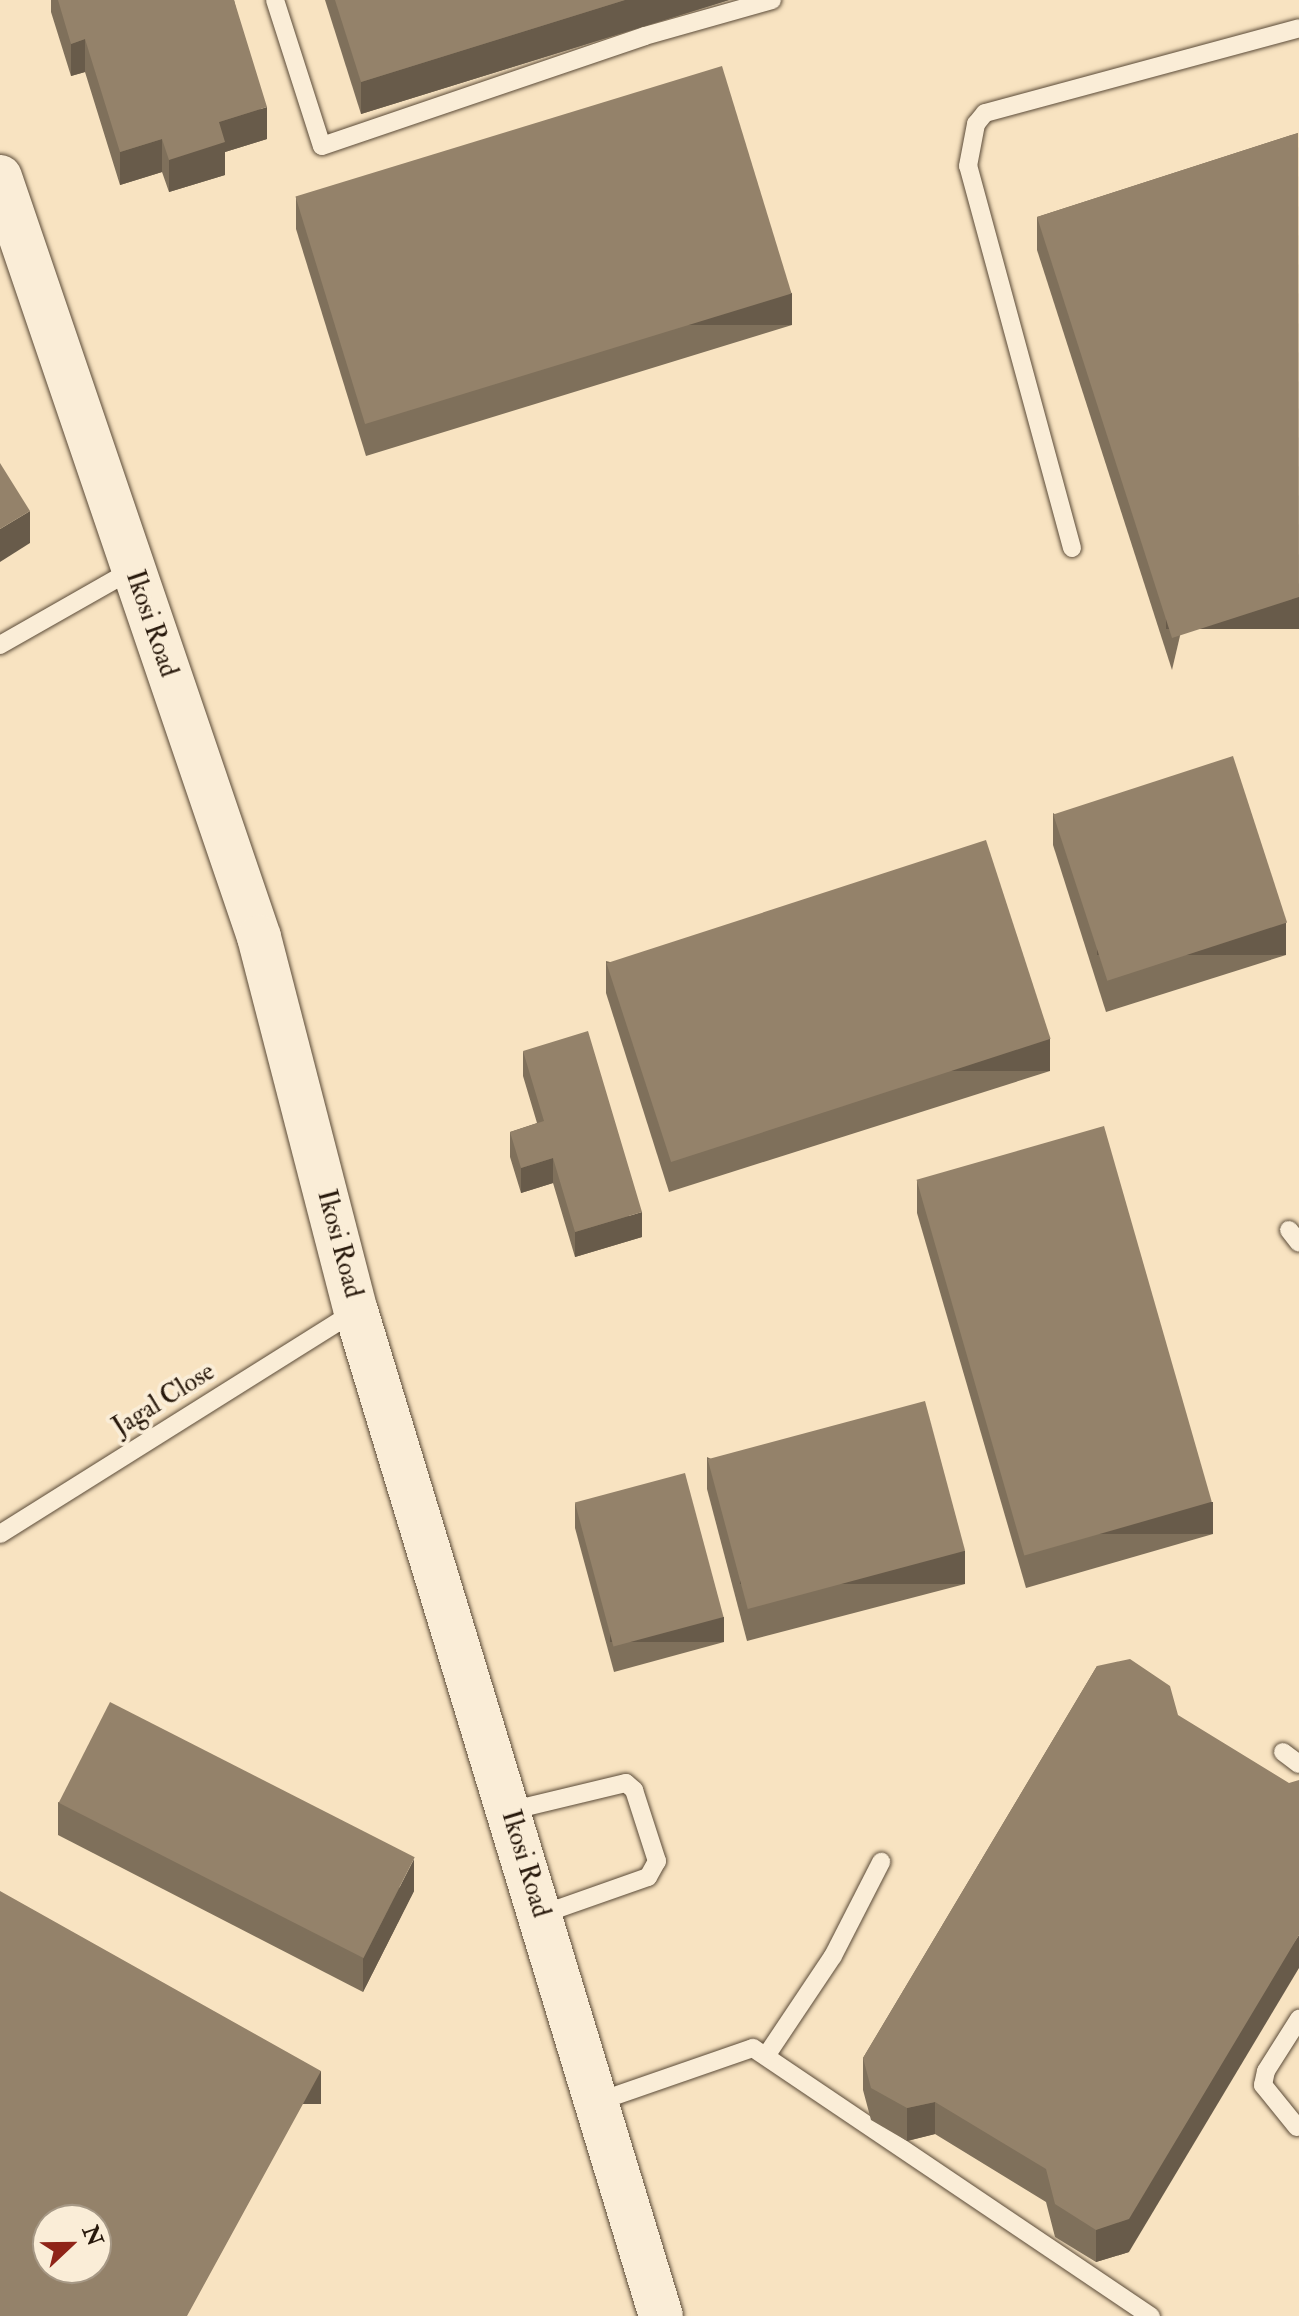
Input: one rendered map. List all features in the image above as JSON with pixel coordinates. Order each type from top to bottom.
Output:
[{"type":"street","name":"Ikosi Road","points":[[0,177],[9,238],[132,570],[259,937],[356,1311],[661,2316]]},
{"type":"lane","points":[[275,0],[322,146],[630,41],[772,0]]},
{"type":"lane","points":[[1072,548],[968,166],[976,124],[985,113],[1299,28]]},
{"type":"lane","points":[[0,645],[132,570]]},
{"type":"lane","name":"Jagal Close","points":[[0,1534],[356,1311]]},
{"type":"lane","points":[[1283,1752],[1299,1764]]},
{"type":"lane","points":[[509,1811],[626,1783],[634,1790],[657,1861],[648,1877],[540,1915]]},
{"type":"lane","points":[[766,2056],[833,1956],[881,1862]]},
{"type":"lane","points":[[1297,2127],[1263,2085],[1266,2071],[1299,2019]]},
{"type":"lane","points":[[597,2102],[753,2048],[1142,2313]]},
{"type":"building","points":[[58,0],[234,0],[267,107],[219,122],[225,142],[169,160],[162,139],[120,152],[85,39],[71,44]]},
{"type":"building","points":[[335,0],[625,0],[361,82]]},
{"type":"building","points":[[722,66],[792,294],[365,424],[295,196]]},
{"type":"building","points":[[1298,133],[1299,597],[1172,638],[1037,217]]},
{"type":"building","points":[[0,463],[30,511],[0,529]]},
{"type":"building","points":[[1233,756],[1287,922],[1107,981],[1053,814]]},
{"type":"building","points":[[986,840],[1051,1039],[671,1162],[607,963]]},
{"type":"building","points":[[588,1031],[642,1212],[575,1232],[553,1158],[521,1168],[510,1132],[544,1121],[523,1051]]},
{"type":"building","points":[[1104,1126],[1212,1502],[1024,1556],[917,1180]]},
{"type":"building","points":[[925,1401],[965,1551],[748,1609],[708,1459]]},
{"type":"building","points":[[685,1473],[724,1617],[613,1646],[575,1503]]},
{"type":"building","points":[[1130,1659],[1170,1686],[1178,1715],[1289,1783],[1299,1780],[1299,1935],[1129,2219],[1096,2230],[1055,2204],[1046,2169],[935,2102],[907,2108],[871,2088],[863,2058],[1097,1666]]},
{"type":"building","points":[[110,1702],[415,1857],[363,1958],[59,1803]]},
{"type":"building","points":[[0,1891],[321,2071],[187,2316],[0,2316]]}]
